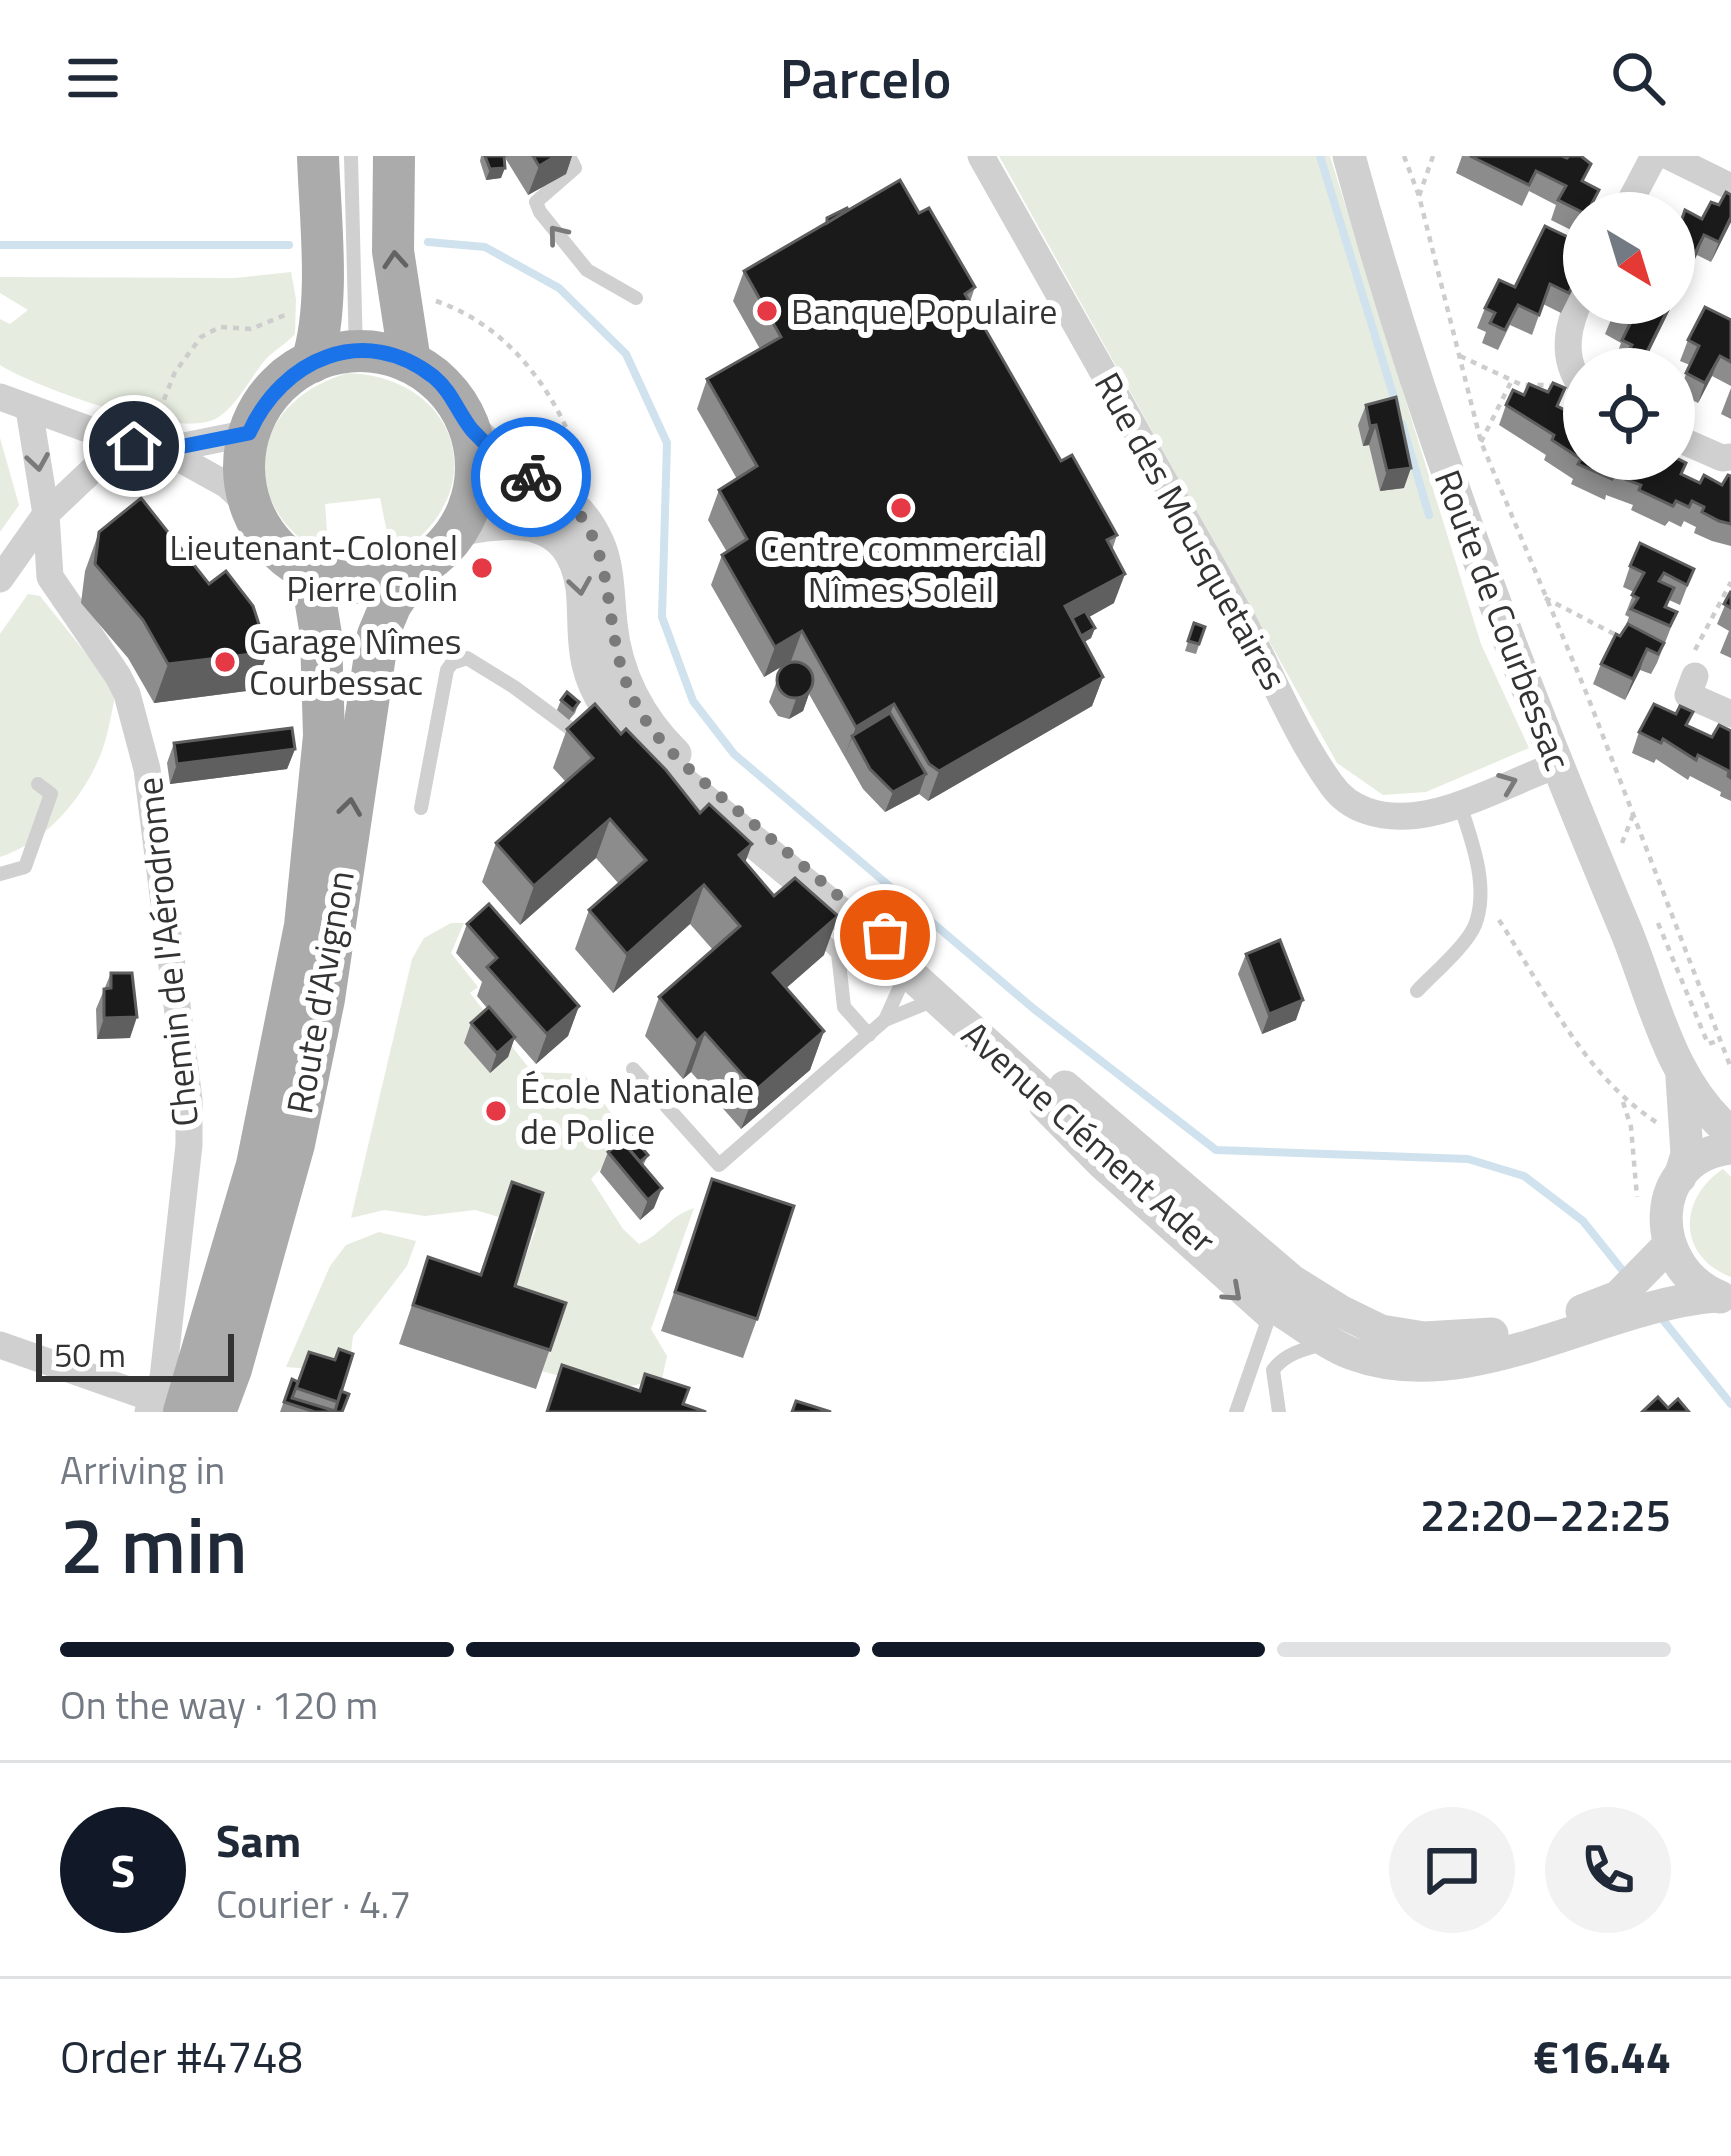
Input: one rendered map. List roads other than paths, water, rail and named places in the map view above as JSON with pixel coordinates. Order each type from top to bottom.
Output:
[{"type":"main road","points":[[312,362],[320,298],[318,156]]},
{"type":"main road","points":[[394,156],[393,250],[410,362]]},
{"type":"main road","points":[[356,352],[410,362],[436,378],[470,427],[476,480],[458,530],[438,554],[413,572],[380,582],[344,583],[311,573],[274,546],[251,507],[244,458],[249,433],[273,391],[312,362],[356,352]]},
{"type":"main road","name":"Route d'Avignon","points":[[215,1412],[298,1124],[324,999],[378,635],[391,604],[413,572]]},
{"type":"main road","name":"Route d'Avignon","points":[[162,1408],[257,1165],[305,926],[324,736],[321,635],[311,573]]},
{"type":"street","name":"Rue des Mousquetaires","points":[[981,156],[1334,789],[1348,802],[1389,815],[1435,812],[1557,765]]},
{"type":"street","name":"Route de Courbessac","points":[[1349,156],[1378,261],[1465,527],[1557,765],[1682,1076],[1697,1099],[1731,1133]]},
{"type":"street","points":[[1635,192],[1654,156]]},
{"type":"street","points":[[1668,156],[1731,187]]},
{"type":"street","points":[[0,398],[122,442],[249,433]]},
{"type":"street","name":"Chemin de l'Aérodrome","points":[[29,409],[46,514],[50,577],[118,676],[143,748],[179,1000],[189,1145],[162,1408]]},
{"type":"street","name":"Avenue Clément Ader","points":[[470,427],[520,472],[561,494],[598,543],[616,657],[656,736],[1292,1281],[1381,1331],[1453,1338],[1505,1333],[1618,1298],[1668,1246]]},
{"type":"street","points":[[159,438],[251,507]]},
{"type":"street","points":[[0,579],[46,514],[122,442]]},
{"type":"street","points":[[1695,446],[1731,457]]},
{"type":"street","name":"Avenue Clément Ader","points":[[458,530],[510,520],[532,524],[567,546],[582,590],[589,668],[620,727],[907,971],[1274,1317],[1349,1353],[1412,1366],[1479,1358],[1673,1303],[1726,1300]]},
{"type":"street","points":[[1695,676],[1688,695],[1731,714]]},
{"type":"street","name":"Route de Courbessac","points":[[1668,1246],[1669,1198],[1687,1154],[1682,1076]]},
{"type":"street","points":[[1680,1177],[1699,1160],[1731,1148]]},
{"type":"street","points":[[1668,1246],[1678,1268],[1695,1285],[1726,1300]]},
{"type":"street","points":[[0,1345],[162,1408]]},
{"type":"lane","points":[[351,156],[356,352]]},
{"type":"lane","points":[[568,156],[575,168],[536,202],[540,212],[587,270],[636,298]]},
{"type":"lane","points":[[421,808],[452,663],[467,658],[514,686],[596,749]]},
{"type":"lane","points":[[0,874],[25,867],[51,794],[38,784]]},
{"type":"lane","points":[[1417,991],[1475,926],[1480,889],[1474,848],[1459,802]]},
{"type":"lane","points":[[808,925],[838,953],[844,1007],[868,1035]]},
{"type":"lane","points":[[885,1020],[907,971]]},
{"type":"lane","points":[[633,1069],[719,1166],[885,1020],[937,999]]},
{"type":"lane","points":[[1237,1410],[1274,1317],[1291,1303],[1304,1306],[1334,1329],[1363,1338],[1381,1331]]},
{"type":"lane","points":[[1278,1408],[1271,1376],[1280,1360],[1299,1350],[1332,1343]]},
{"type":"lane","points":[[1237,1410],[1260,1395],[1278,1408]]},
{"type":"waterway","points":[[1320,156],[1396,404]]},
{"type":"waterway","points":[[428,242],[485,247],[559,288],[626,354],[667,443],[662,617],[693,701],[734,754],[1034,1009],[1216,1150],[1468,1159],[1524,1176],[1583,1221],[1623,1271]]},
{"type":"waterway","points":[[0,245],[289,245]]},
{"type":"waterway","points":[[1402,424],[1429,515]]},
{"type":"waterway","points":[[1663,1320],[1731,1404]]},
{"type":"place","name":"Banque Populaire","points":[[767,311]]},
{"type":"place","name":"Centre commercial Nîmes Soleil","points":[[901,508]]},
{"type":"place","name":"Lieutenant-Colonel Pierre Colin","points":[[482,568]]},
{"type":"place","name":"Garage Nîmes Courbessac","points":[[225,662]]},
{"type":"place","name":"École Nationale de Police","points":[[496,1111]]}]
